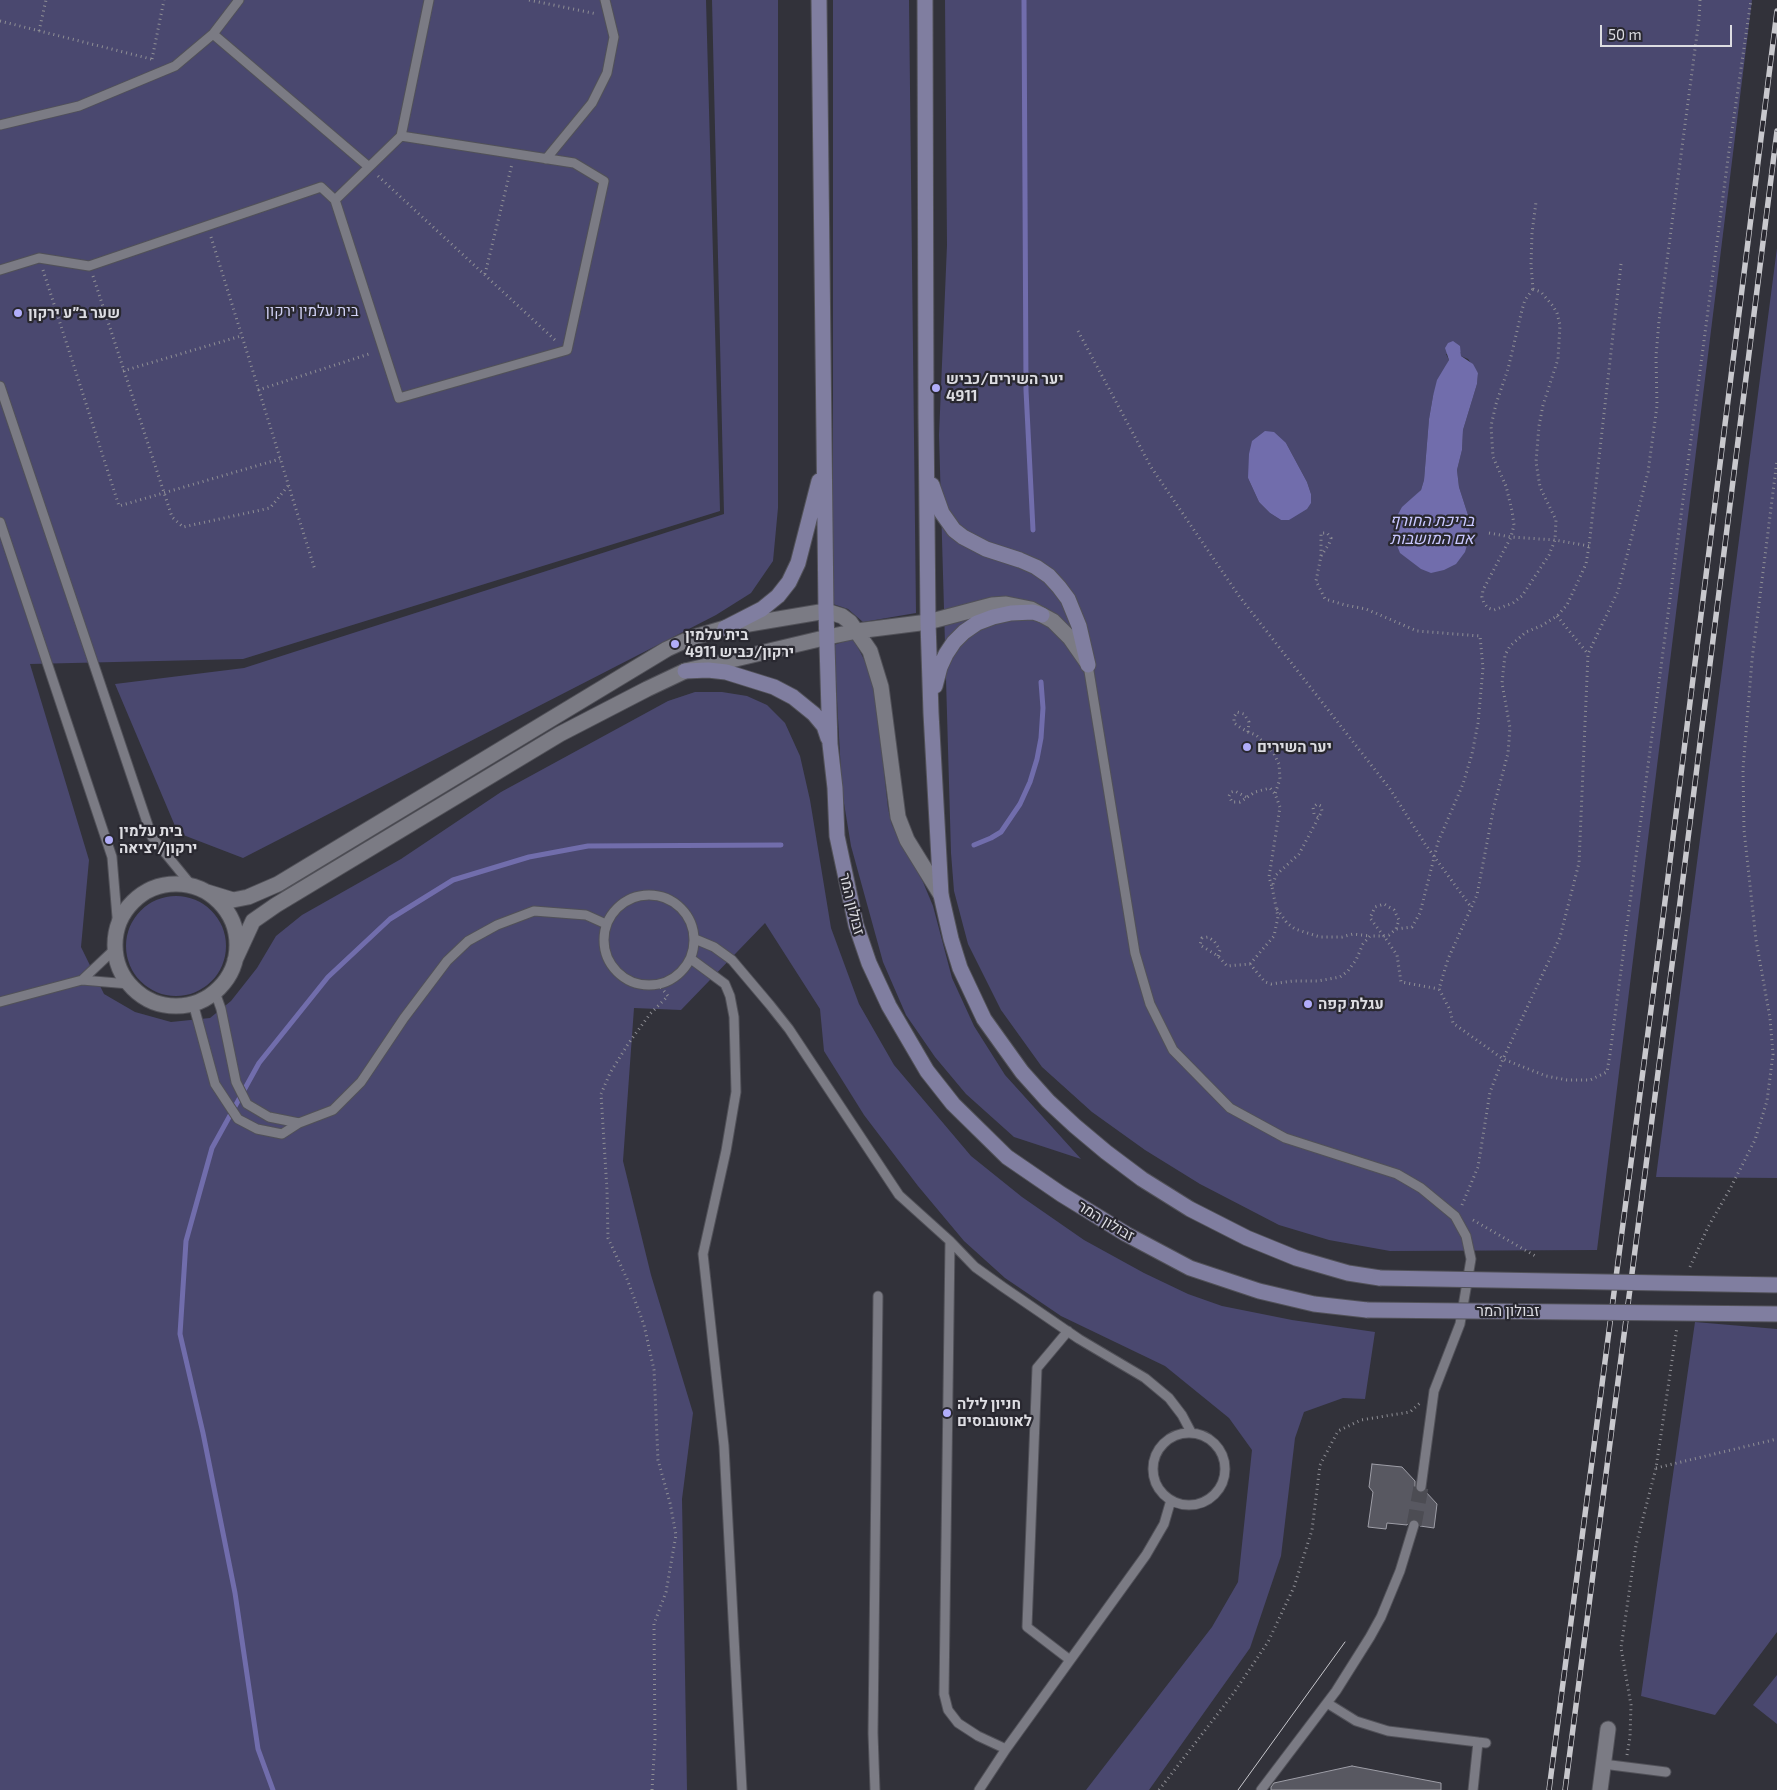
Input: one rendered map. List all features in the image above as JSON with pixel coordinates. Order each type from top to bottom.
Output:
[{"type":"main road","points":[[725,628],[762,608],[778,596],[789,582],[798,563],[818,488],[824,440],[819,0]]},
{"type":"main road","points":[[925,0],[926,455],[938,503],[944,517],[954,530],[973,544],[1036,567],[1049,576],[1059,587],[1068,599],[1079,626],[1088,665]]},
{"type":"main road","name":"זבולון המר","points":[[824,440],[830,744],[835,788],[837,836],[856,925],[869,963],[889,1006],[927,1071],[953,1104],[1007,1157],[1061,1194],[1126,1234],[1190,1268],[1258,1291],[1314,1304],[1367,1310],[1777,1314]]},
{"type":"main road","name":"זבולון המר","points":[[926,455],[931,712],[942,895],[951,939],[960,968],[984,1019],[1022,1072],[1048,1102],[1106,1152],[1142,1179],[1190,1209],[1247,1238],[1296,1258],[1348,1273],[1380,1278],[1777,1285]]},
{"type":"main road","points":[[931,712],[940,667],[954,642],[964,632],[977,623],[1011,613],[1033,612],[1042,615]]},
{"type":"main road","points":[[685,671],[708,670],[726,672],[774,686],[793,697],[814,714],[824,726],[830,744]]},
{"type":"street","points":[[942,895],[907,840],[898,818],[881,687],[870,650],[857,631],[842,616],[826,611],[725,628],[691,638],[667,649],[278,884],[248,897],[233,900],[192,886],[173,884],[155,888],[138,898],[125,912],[118,929],[116,948],[117,961],[122,973],[129,984],[143,996],[160,1004],[180,1006],[198,1002],[215,992],[228,978],[253,921],[276,905],[560,734],[685,671],[828,637],[857,631],[928,622],[992,605],[1019,606],[1042,615],[1057,625],[1070,638],[1088,665]]},
{"type":"street","points":[[207,892],[229,914],[235,929],[237,944],[235,960]]},
{"type":"street","points":[[1600,1790],[1608,1729]]},
{"type":"lane","points":[[0,125],[79,106],[175,66],[213,34],[239,0]]},
{"type":"lane","points":[[335,200],[401,136],[429,0]]},
{"type":"lane","points":[[546,159],[592,103],[607,73],[614,37],[605,0]]},
{"type":"lane","points":[[213,34],[369,167]]},
{"type":"lane","points":[[0,270],[38,258],[89,266],[321,187],[335,200],[399,398],[567,350],[604,181],[574,163],[401,136]]},
{"type":"lane","points":[[0,386],[152,837],[192,886]]},
{"type":"lane","points":[[0,522],[112,857],[118,929]]},
{"type":"lane","points":[[1088,665],[1136,953],[1150,1004],[1173,1050],[1230,1108],[1285,1138],[1397,1174],[1421,1188],[1457,1214],[1466,1236],[1471,1259],[1460,1324],[1434,1391],[1421,1487]]},
{"type":"lane","points":[[650,894],[664,897],[676,903],[686,913],[692,925],[695,939],[691,959],[683,971],[672,980],[659,985],[645,986],[632,983],[620,976],[611,965],[605,952],[604,938],[606,924],[613,912],[624,902],[650,894]]},
{"type":"lane","points":[[192,1003],[215,1084],[238,1119],[257,1129],[282,1134],[299,1123],[333,1110],[361,1082],[409,1011],[447,961],[468,941],[497,925],[534,910],[586,915],[606,924]]},
{"type":"lane","points":[[695,939],[714,947],[732,960],[789,1029],[899,1195],[975,1266],[1068,1331],[1145,1378],[1169,1398],[1182,1415],[1191,1432]]},
{"type":"lane","points":[[82,980],[116,948]]},
{"type":"lane","points":[[691,959],[725,984],[730,996],[734,1017],[736,1092],[726,1152],[703,1254],[724,1446],[742,1790]]},
{"type":"lane","points":[[0,1002],[82,980],[129,984]]},
{"type":"lane","points":[[215,992],[221,1009],[236,1082],[247,1104],[269,1117],[299,1123]]},
{"type":"lane","points":[[950,1241],[944,1694],[948,1710],[958,1723],[978,1736],[1006,1749]]},
{"type":"lane","points":[[875,1790],[872,1733],[878,1296]]},
{"type":"lane","points":[[1068,1331],[1036,1368],[1027,1627],[1070,1660]]},
{"type":"lane","points":[[1191,1432],[1202,1434],[1219,1447],[1224,1457],[1226,1468],[1224,1479],[1216,1493],[1203,1503],[1181,1504],[1171,1500],[1162,1493],[1155,1482],[1153,1471],[1154,1459],[1168,1439],[1179,1434],[1191,1432]]},
{"type":"lane","points":[[979,1790],[1006,1749],[1146,1555],[1164,1524],[1171,1500]]},
{"type":"lane","points":[[1261,1790],[1327,1703],[1347,1674],[1381,1617],[1400,1571],[1414,1526]]},
{"type":"lane","points":[[1327,1703],[1356,1721],[1388,1731],[1482,1743],[1473,1790]]},
{"type":"lane","points":[[1603,1764],[1666,1772]]},
{"type":"path","points":[[39,31],[46,0]]},
{"type":"path","points":[[152,59],[164,0]]},
{"type":"path","points":[[529,0],[609,17]]},
{"type":"path","points":[[1537,1257],[1457,1214],[1478,1167],[1490,1092],[1503,1059],[1560,937],[1579,864],[1588,654],[1618,591],[1648,472],[1657,406],[1656,356],[1659,321],[1700,0]]},
{"type":"path","points":[[1621,264],[1590,546],[1586,564],[1567,605],[1557,616],[1541,626],[1526,632],[1510,646],[1505,655],[1502,683],[1510,728],[1508,753],[1494,806],[1478,888],[1472,907],[1448,959],[1439,989],[1450,1010],[1453,1023],[1503,1059],[1546,1076],[1567,1080],[1590,1080],[1607,1072],[1729,151],[1751,0]]},
{"type":"path","points":[[0,21],[175,66]]},
{"type":"path","points":[[485,274],[514,154]]},
{"type":"path","points":[[369,167],[567,350]]},
{"type":"path","points":[[1533,289],[1541,292],[1553,306],[1560,325],[1558,358],[1542,412],[1538,432],[1536,462],[1540,487],[1556,520],[1555,540],[1549,555],[1522,596],[1514,603],[1494,610],[1488,608],[1484,603],[1482,597],[1483,590],[1511,537],[1514,525],[1506,486],[1493,457],[1491,426],[1494,410],[1508,369],[1525,300],[1533,289],[1531,266],[1536,202]]},
{"type":"path","points":[[207,225],[315,570]]},
{"type":"path","points":[[38,258],[119,506],[280,460]]},
{"type":"path","points":[[89,266],[172,517],[183,527],[270,508],[288,486]]},
{"type":"path","points":[[1078,331],[1151,466],[1200,539],[1244,603],[1390,789],[1434,856],[1472,907]]},
{"type":"path","points":[[124,371],[242,336]]},
{"type":"path","points":[[258,390],[384,350]]},
{"type":"path","points":[[1688,1275],[1690,1266],[1708,1228],[1755,1140],[1767,1101],[1772,1054],[1770,1018],[1756,940],[1744,830],[1743,769],[1752,660],[1777,460]]},
{"type":"path","points":[[1489,532],[1511,537],[1555,540],[1590,546]]},
{"type":"path","points":[[1321,556],[1331,538],[1327,533],[1322,533],[1321,556],[1316,581],[1325,599],[1366,609],[1418,631],[1480,636],[1482,676],[1478,723],[1472,754],[1463,784],[1442,832],[1434,856],[1420,913],[1412,927],[1396,929]]},
{"type":"path","points":[[1557,616],[1588,654]]},
{"type":"path","points":[[1248,732],[1250,722],[1244,714],[1238,712],[1234,717],[1234,723],[1248,732],[1256,735],[1273,752],[1279,764],[1280,779],[1275,794]]},
{"type":"path","points":[[1218,956],[1220,950],[1214,941],[1208,937],[1202,938],[1200,945],[1218,956],[1227,966],[1250,964],[1274,936],[1278,917],[1269,877],[1280,807],[1275,794],[1270,788],[1255,792],[1240,802],[1232,802],[1229,796],[1231,792],[1235,792],[1246,797]]},
{"type":"path","points":[[1272,887],[1276,875],[1298,854],[1318,816]]},
{"type":"path","points":[[1276,909],[1287,923],[1320,937],[1342,937],[1353,934],[1384,936],[1389,935],[1396,929],[1399,920],[1394,910],[1384,904],[1375,907],[1370,918],[1384,936],[1398,954],[1401,982],[1439,989]]},
{"type":"path","points":[[1250,964],[1265,982],[1271,984],[1293,981],[1318,981],[1340,977],[1348,971],[1356,960],[1363,944],[1370,936]]},
{"type":"path","points":[[652,1790],[655,1740],[654,1624],[666,1592],[676,1535],[670,1503],[658,1460],[654,1370],[644,1325],[627,1279],[608,1238],[601,1094],[610,1073],[628,1044],[650,1014],[668,996],[659,985]]},
{"type":"path","points":[[1625,1767],[1630,1736],[1631,1705],[1621,1648],[1636,1545],[1656,1468],[1679,1318]]},
{"type":"path","points":[[1159,1790],[1233,1694],[1268,1642],[1294,1588],[1312,1530],[1320,1465],[1338,1431],[1361,1420],[1410,1412],[1434,1391]]},
{"type":"path","points":[[1656,1468],[1777,1439]]},
{"type":"green space","name":"בית עלמין ירקון","points":[[0,0],[706,0],[720,511],[243,659],[30,664],[89,860],[81,947],[104,994],[135,1012],[171,1022],[210,1018],[231,1001],[257,968],[276,936],[302,915],[401,859],[501,792],[668,701],[695,692],[722,692],[747,696],[767,705],[785,723],[800,756],[810,800],[831,928],[859,1004],[894,1065],[971,1156],[1022,1197],[1084,1240],[1144,1273],[1188,1294],[1222,1306],[1292,1320],[1375,1332],[1365,1399],[1343,1398],[1304,1412],[1295,1438],[1281,1556],[1250,1648],[1149,1790],[1086,1790],[1212,1627],[1238,1582],[1252,1450],[1229,1418],[1165,1366],[1061,1316],[1005,1278],[964,1241],[918,1186],[864,1115],[824,1051],[820,1009],[765,923],[681,1010],[634,1008],[623,1161],[651,1275],[693,1413],[682,1499],[687,1790],[0,1790]]},
{"type":"green space","points":[[712,0],[778,0],[778,508],[773,561],[751,593],[716,615],[243,858],[178,833],[115,684],[244,668],[724,514]]},
{"type":"green space","points":[[833,0],[909,0],[916,613],[863,622],[848,609],[833,604]]},
{"type":"green space","points":[[945,0],[1752,0],[1597,1250],[1390,1251],[1329,1240],[1279,1225],[1200,1184],[1145,1150],[1092,1112],[1042,1067],[1001,1010],[968,944],[954,891],[951,853],[939,435],[947,245]],"holes":[[[1461,352],[1461,356],[1468,359],[1478,373],[1477,384],[1463,430],[1462,450],[1457,470],[1459,487],[1468,515],[1413,498],[1421,490],[1424,480],[1429,419],[1433,396],[1449,360],[1446,354]],[[1286,443],[1307,482],[1311,494],[1289,520],[1281,520],[1270,513],[1259,502],[1248,478]]]},
{"type":"green space","points":[[1777,248],[1777,1178],[1656,1177]]},
{"type":"green space","points":[[853,638],[870,671],[875,691],[888,808],[892,825],[923,882],[933,906],[952,978],[974,1026],[1005,1075],[1081,1159],[1014,1137],[966,1094],[935,1057],[906,1015],[883,962],[851,846],[842,791],[834,645]]},
{"type":"green space","points":[[176,896],[195,900],[211,911],[222,927],[226,946],[222,965],[211,981],[195,992],[176,996],[157,992],[141,981],[130,965],[126,946],[130,927],[141,911],[157,900]]},
{"type":"green space","points":[[1695,1322],[1777,1329],[1777,1632],[1715,1715],[1641,1696]]},
{"type":"green space","points":[[1777,1675],[1777,1724],[1753,1705]]},
{"type":"water","name":"בריכת החורף אם המושבות","points":[[1453,341],[1460,346],[1461,356],[1473,364],[1478,373],[1477,384],[1463,430],[1462,450],[1457,470],[1459,487],[1468,515],[1470,535],[1465,552],[1456,564],[1444,570],[1431,573],[1421,569],[1400,553],[1396,543],[1396,518],[1402,507],[1421,490],[1424,480],[1429,419],[1433,396],[1437,380],[1449,360],[1445,348],[1448,343]]},
{"type":"water","points":[[1265,431],[1274,432],[1286,443],[1307,482],[1311,494],[1311,503],[1307,509],[1289,520],[1281,520],[1270,513],[1259,502],[1248,478],[1249,454],[1252,441]]},
{"type":"building","points":[[1372,1464],[1402,1467],[1415,1481],[1417,1492],[1425,1491],[1437,1504],[1434,1528],[1420,1526],[1419,1521],[1413,1519],[1407,1525],[1387,1523],[1386,1529],[1368,1527],[1373,1492],[1369,1487]]},
{"type":"building","points":[[1352,1766],[1441,1783],[1441,1790],[1271,1790],[1274,1783]]},
{"type":"waterway","points":[[1024,0],[1026,390],[1033,530]]},
{"type":"waterway","points":[[974,845],[1001,832],[1020,804],[1030,782],[1041,738],[1043,708],[1041,682]]},
{"type":"waterway","points":[[273,1790],[258,1749],[235,1593],[203,1433],[180,1334],[186,1241],[212,1148],[259,1063],[328,977],[390,919],[453,880],[529,857],[588,846],[781,845]]},
{"type":"tunnel","points":[[1414,1525],[1421,1487]]},
{"type":"tram line","points":[[1238,1790],[1345,1642]]},
{"type":"railway","points":[[1549,1790],[1661,933],[1777,11]]},
{"type":"railway","points":[[1565,1790],[1676,934],[1777,131]]},
{"type":"place","name":"שער ב״ע ירקון","points":[[18,313]]},
{"type":"place","name":"יער השירים/כביש 4911","points":[[936,388]]},
{"type":"place","name":"בית עלמין ירקון/כביש 4911","points":[[675,644]]},
{"type":"place","name":"יער השירים","points":[[1247,747]]},
{"type":"place","name":"בית עלמין ירקון/יציאה","points":[[109,840]]},
{"type":"place","name":"עגלת קפה","points":[[1308,1004]]},
{"type":"place","name":"חניון לילה לאוטובוסים","points":[[947,1413]]}]
